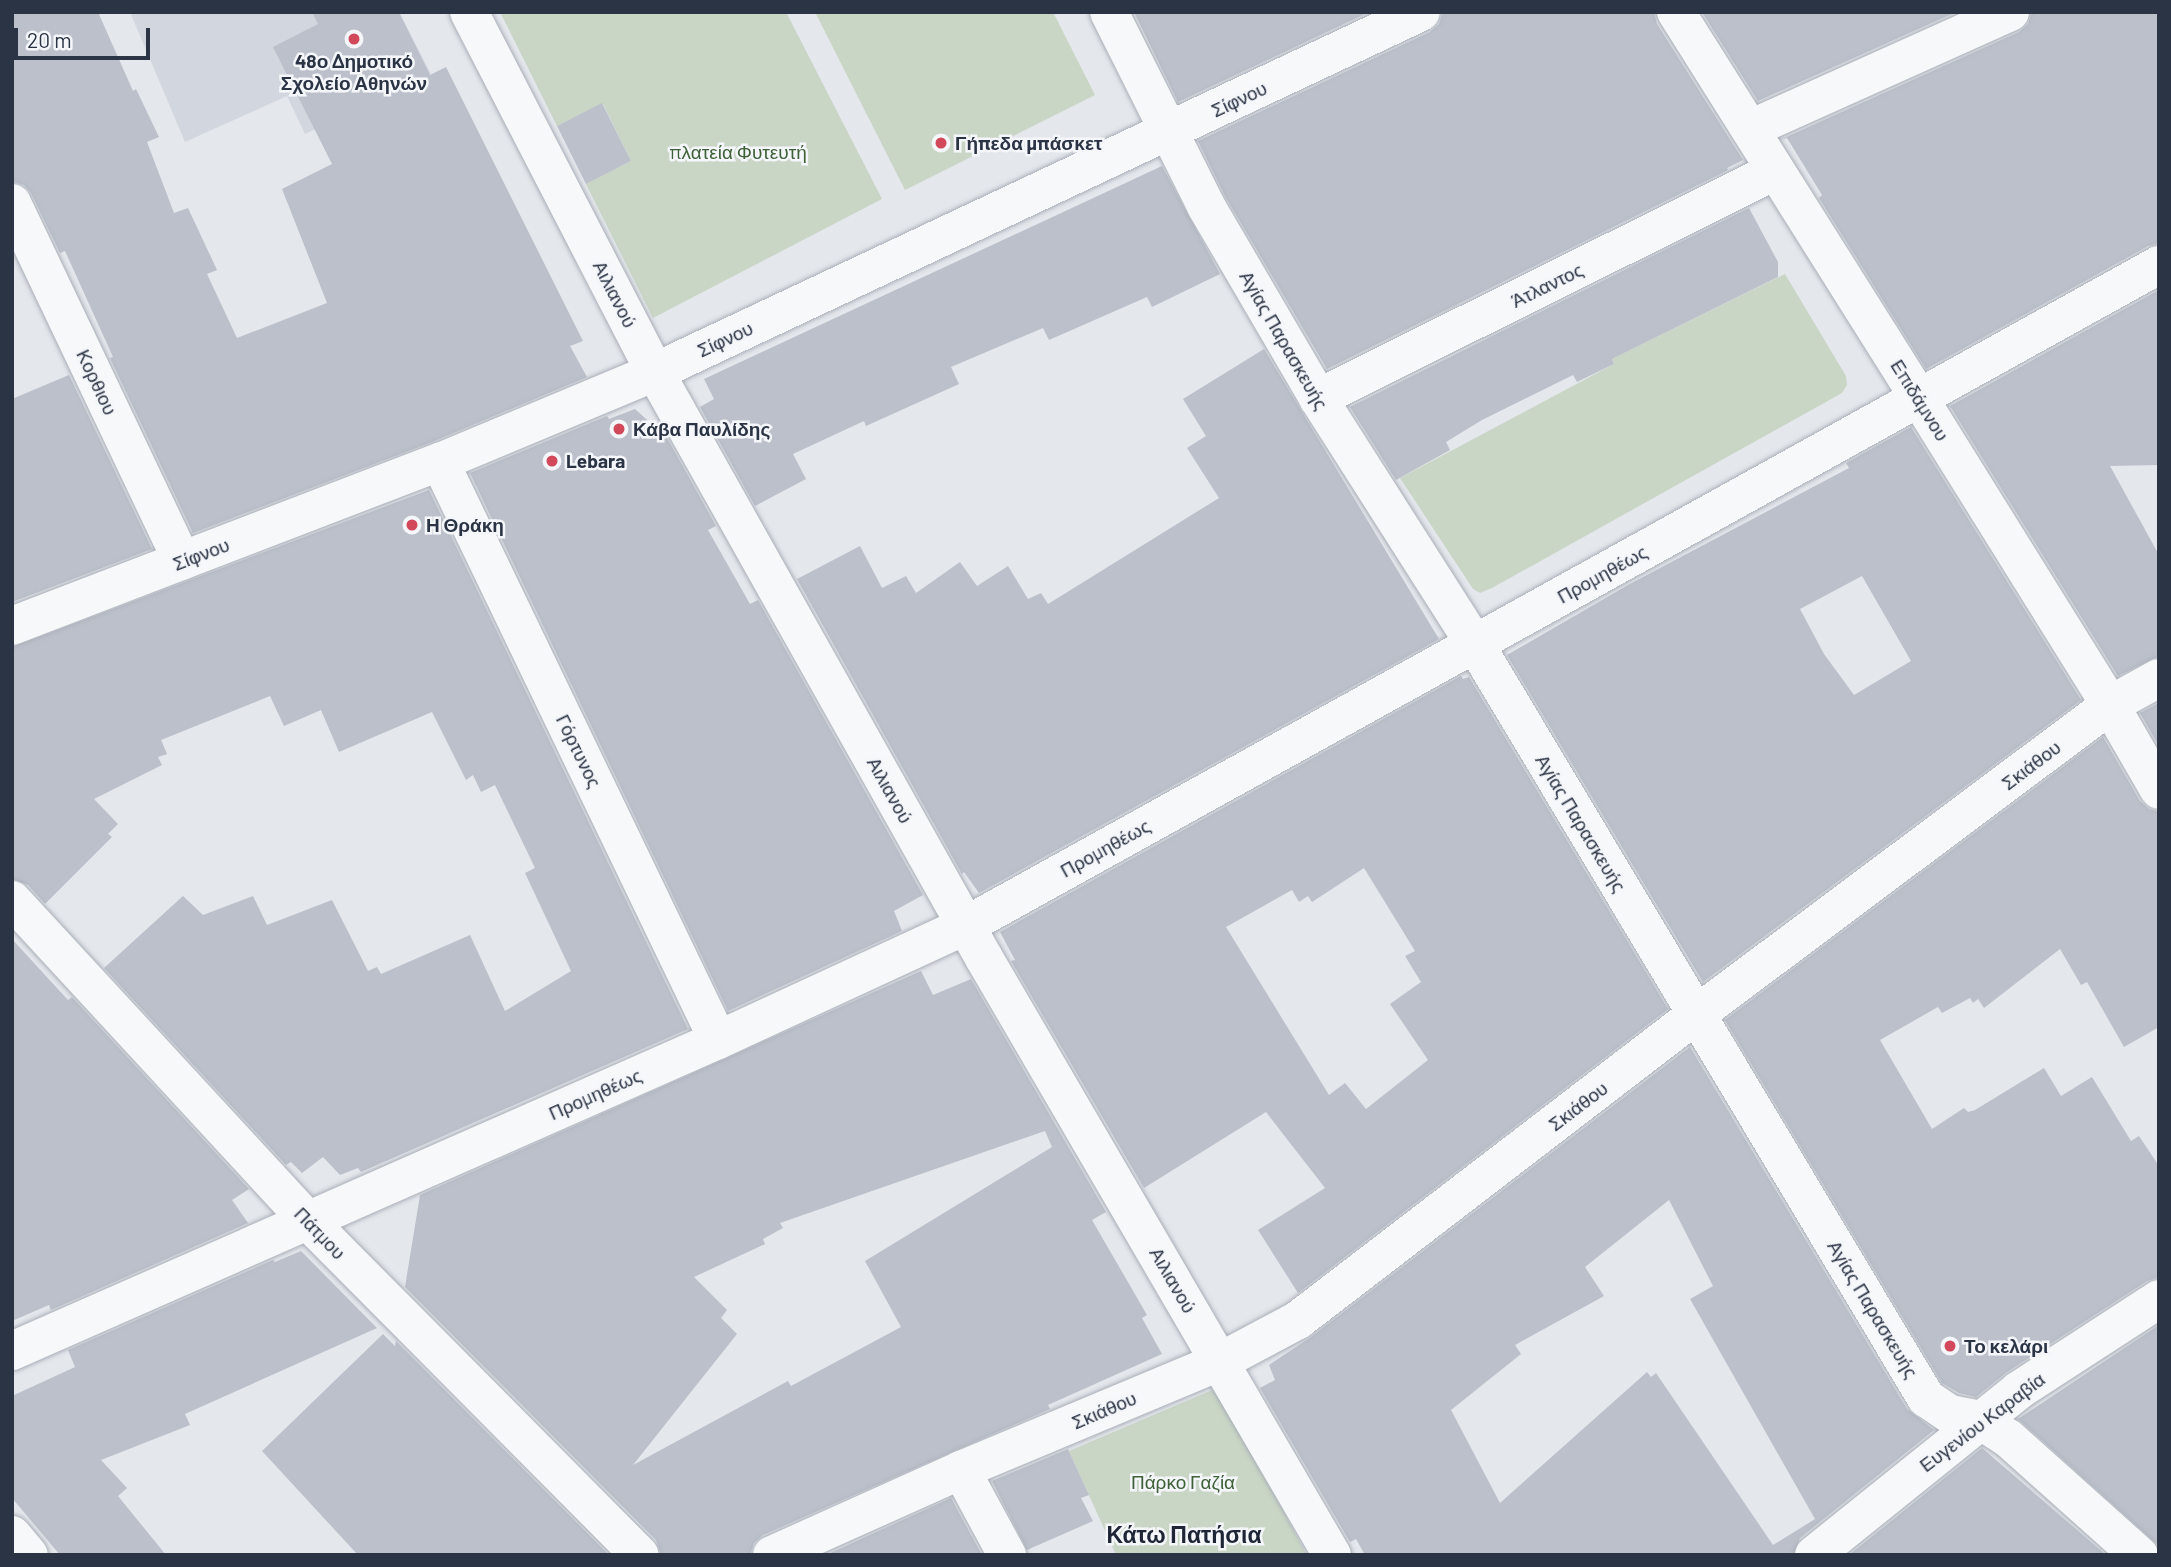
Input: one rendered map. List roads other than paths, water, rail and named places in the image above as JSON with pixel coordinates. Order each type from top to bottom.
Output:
[{"type":"street","name":"Αιλιανού","points":[[469,12],[655,372],[965,926],[1332,1555]]},
{"type":"street","name":"Αγίας Παρασκευής","points":[[1110,12],[1206,205],[1318,398],[1475,644],[1926,1398],[1950,1414],[1980,1420],[2008,1438],[2139,1555]]},
{"type":"street","name":"Σίφνου","points":[[12,626],[440,461],[655,372],[1421,12]]},
{"type":"street","name":"Επιδάμνου","points":[[1676,12],[2110,705],[2159,790]]},
{"type":"street","points":[[1750,129],[2010,12]]},
{"type":"street","name":"Άτλαντος","points":[[1318,398],[1775,172]]},
{"type":"street","name":"Κορθιου","points":[[12,203],[183,561]]},
{"type":"street","name":"Προμηθέως","points":[[12,1351],[718,1040],[965,926],[2159,265]]},
{"type":"street","name":"Γόρτυνος","points":[[440,461],[718,1040]]},
{"type":"street","name":"Σκιάθου","points":[[772,1555],[961,1470],[1221,1361],[1298,1320],[1697,1014],[2110,705],[2159,678]]},
{"type":"street","name":"Πάτμου","points":[[12,900],[307,1220],[640,1555]]},
{"type":"street","name":"Ευγενίου Καραβία","points":[[1814,1555],[2020,1390],[2159,1299]]},
{"type":"street","points":[[961,1470],[1007,1555]]},
{"type":"street","points":[[12,1535],[29,1555]]},
{"type":"place","name":"48ο Δημοτικό Σχολείο Αθηνών","points":[[354,39]]},
{"type":"place","name":"Γήπεδα μπάσκετ","points":[[941,143]]},
{"type":"place","name":"Κάβα Παυλίδης","points":[[619,429]]},
{"type":"place","name":"Lebara","points":[[552,461]]},
{"type":"place","name":"Η Θράκη","points":[[412,525]]},
{"type":"place","name":"Το κελάρι","points":[[1950,1346]]},
{"type":"district","name":"Κάτω Πατήσια","points":[[1184,1534]]},
{"type":"park label","name":"πλατεία Φυτευτή","points":[[738,152]]},
{"type":"park label","name":"Πάρκο Γαζία","points":[[1183,1482]]}]
